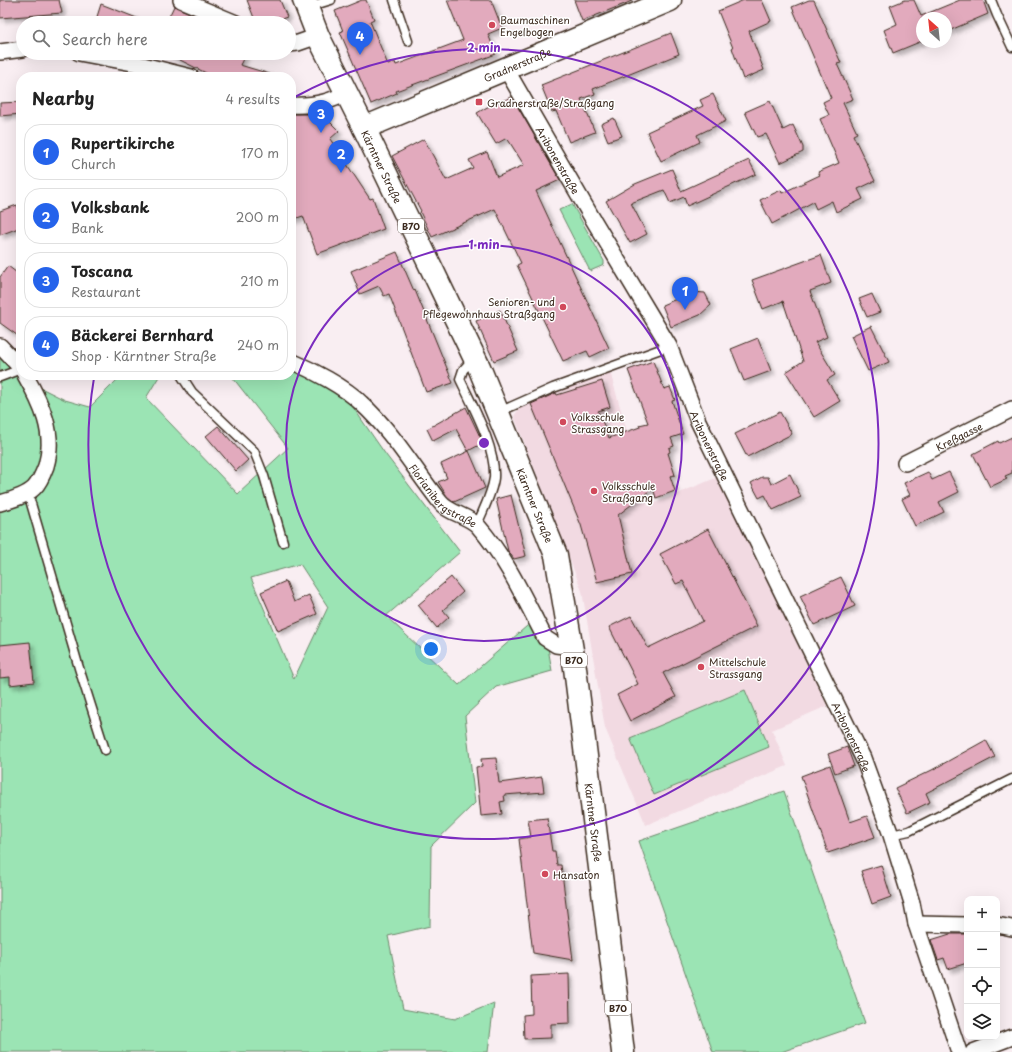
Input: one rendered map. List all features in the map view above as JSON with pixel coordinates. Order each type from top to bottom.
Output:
[{"type":"main road","name":"Gradnerstraße","points":[[364,128],[670,0]]},
{"type":"main road","name":"Kärntner Straße","points":[[305,4],[318,36],[347,92],[474,358],[498,412],[556,555],[572,647],[623,1052]]},
{"type":"street","points":[[181,0],[219,16]]},
{"type":"street","points":[[296,43],[318,36]]},
{"type":"street","points":[[0,52],[16,50]]},
{"type":"street","points":[[116,60],[171,72]]},
{"type":"street","name":"Aribonenstraße","points":[[506,69],[591,216],[669,346],[698,421],[863,758],[890,835],[912,904],[916,924],[958,1052]]},
{"type":"street","points":[[296,105],[314,104],[328,101],[347,92]]},
{"type":"street","points":[[0,346],[16,363]]},
{"type":"street","name":"Florianibergstraße","points":[[296,363],[338,386],[360,402],[380,422],[411,461],[441,504],[477,525],[500,555],[545,638],[556,645],[572,647]]},
{"type":"street","points":[[0,503],[12,500],[33,489],[44,472],[48,458],[50,439],[47,424],[42,408],[28,380]]},
{"type":"street","name":"Kreßgasse","points":[[905,464],[1012,409]]},
{"type":"street","points":[[916,924],[964,925]]},
{"type":"street","points":[[1000,926],[1012,928]]},
{"type":"street","points":[[973,1052],[1012,1038]]},
{"type":"lane","points":[[305,4],[330,0]]},
{"type":"lane","points":[[394,0],[408,41]]},
{"type":"lane","points":[[991,0],[1012,47]]},
{"type":"lane","points":[[498,412],[558,386],[669,346]]},
{"type":"lane","points":[[474,358],[463,370],[460,379],[487,440],[493,460],[494,479],[489,498],[477,525]]},
{"type":"lane","points":[[0,377],[16,370]]},
{"type":"lane","points":[[184,380],[192,392],[254,451],[264,476],[283,542]]},
{"type":"lane","points":[[25,493],[30,500],[79,668],[105,750]]},
{"type":"lane","points":[[890,835],[909,831],[1012,779]]},
{"type":"shaded area","name":"Mittelschule Strassgang","points":[[609,368],[648,506],[718,477],[827,706],[772,730],[787,766],[646,825],[605,728],[582,591],[514,416],[525,400]]},
{"type":"green space","points":[[572,204],[604,261],[604,265],[590,271],[559,210]]},
{"type":"green space","points":[[0,356],[16,367],[16,380],[33,380],[43,389],[65,400],[90,407],[117,380],[157,380],[146,398],[238,494],[288,448],[235,380],[296,380],[296,369],[348,400],[386,455],[460,552],[386,616],[459,685],[542,613],[552,671],[496,687],[465,716],[475,803],[431,846],[430,926],[388,936],[403,1009],[455,1019],[494,1003],[488,1052],[0,1052]],"holes":[[[300,564],[328,607],[294,679],[251,578]]]},
{"type":"green space","points":[[745,690],[769,747],[654,795],[630,738]]},
{"type":"green space","points":[[784,791],[865,1023],[781,1052],[713,1052],[639,841]]},
{"type":"building","points":[[0,0],[59,0],[62,13],[16,16],[0,18]]},
{"type":"building","points":[[247,0],[280,0],[287,16],[253,16]]},
{"type":"building","points":[[362,0],[366,0],[374,19],[370,21],[388,65],[395,62],[396,65],[463,40],[447,0],[491,0],[502,28],[488,34],[496,54],[396,91],[397,93],[371,104],[340,32],[343,31],[335,11]]},
{"type":"building","points":[[574,0],[632,0],[632,1],[582,21]]},
{"type":"building","points":[[744,0],[762,0],[771,21],[749,31],[764,70],[743,79],[733,48],[718,11]]},
{"type":"building","points":[[809,0],[814,0],[841,63],[837,64],[853,99],[843,103],[857,133],[853,135],[875,181],[858,189],[863,199],[836,212],[832,201],[816,209],[813,202],[772,224],[760,200],[781,190],[782,193],[820,175],[818,172],[839,163],[820,119],[829,115],[823,102],[831,98],[792,7]]},
{"type":"building","points":[[905,0],[914,0],[919,12],[916,12],[916,43],[893,53],[884,30],[897,24],[890,6]]},
{"type":"building","points":[[960,0],[983,0],[988,14],[952,29],[952,12],[931,12]]},
{"type":"building","points":[[101,4],[132,16],[97,16]]},
{"type":"building","points":[[174,6],[197,16],[169,16]]},
{"type":"building","points":[[671,33],[679,54],[593,89],[595,94],[581,99],[595,132],[569,142],[556,111],[552,112],[541,85]]},
{"type":"building","points":[[180,60],[242,60],[240,65],[263,72],[204,72]]},
{"type":"building","points":[[713,94],[726,121],[697,135],[700,142],[661,161],[647,132],[703,106],[700,100]]},
{"type":"building","points":[[512,97],[560,180],[536,191],[609,348],[590,357],[587,351],[563,361],[517,265],[521,263],[495,209],[432,237],[420,212],[421,211],[392,156],[424,139],[446,180],[473,168],[469,160],[487,152],[497,177],[524,165],[507,138],[496,144],[477,113],[489,106]]},
{"type":"building","points":[[770,101],[783,130],[793,125],[803,147],[803,152],[780,163],[766,134],[757,137],[745,112]]},
{"type":"building","points":[[16,102],[16,114],[0,116],[0,103]]},
{"type":"building","points":[[320,112],[339,131],[330,139],[370,199],[373,198],[384,229],[317,254],[303,216],[296,218],[296,114],[316,114]]},
{"type":"building","points":[[614,118],[622,136],[608,141],[601,124]]},
{"type":"building","points":[[749,160],[756,174],[687,206],[684,197],[670,203],[664,190],[631,203],[647,234],[630,243],[606,201],[635,184],[672,169],[681,191]]},
{"type":"building","points":[[16,205],[16,229],[0,235],[0,211]]},
{"type":"building","points":[[397,252],[414,291],[415,290],[453,383],[426,392],[389,294],[384,296],[379,286],[360,294],[351,271]]},
{"type":"building","points":[[821,255],[831,283],[810,291],[827,337],[815,342],[835,375],[827,380],[840,401],[814,417],[786,372],[803,361],[783,301],[763,309],[752,280]]},
{"type":"building","points":[[8,266],[16,272],[16,334],[0,323],[0,277]]},
{"type":"building","points":[[693,292],[705,293],[711,305],[700,315],[671,327],[662,305]]},
{"type":"building","points":[[872,294],[880,312],[867,317],[859,299]]},
{"type":"building","points":[[500,310],[518,351],[494,361],[476,321]]},
{"type":"building","points":[[871,326],[889,362],[868,371],[851,336]]},
{"type":"building","points":[[758,338],[771,371],[744,381],[731,349]]},
{"type":"building","points":[[653,361],[664,389],[670,387],[675,400],[672,401],[683,434],[671,438],[674,446],[669,448],[670,452],[668,453],[675,475],[670,476],[675,491],[656,498],[653,488],[618,515],[632,574],[597,582],[581,525],[531,404],[556,393],[557,395],[602,381],[610,407],[598,411],[609,438],[640,427],[639,425],[648,423],[628,370]]},
{"type":"building","points":[[466,407],[483,443],[468,451],[456,429],[433,441],[427,429]]},
{"type":"building","points":[[780,412],[792,434],[747,457],[735,434]]},
{"type":"building","points":[[218,426],[248,460],[236,471],[206,436]]},
{"type":"building","points":[[1012,437],[1012,473],[1005,476],[1007,479],[990,487],[973,454],[998,441],[999,443]]},
{"type":"building","points":[[469,451],[485,488],[454,502],[447,496],[438,482],[447,478],[441,464]]},
{"type":"building","points":[[928,472],[932,480],[949,472],[959,492],[939,502],[944,512],[915,526],[902,499],[910,495],[904,483]]},
{"type":"building","points":[[790,474],[801,497],[773,510],[765,495],[759,498],[751,483],[762,477],[768,477],[771,484]]},
{"type":"building","points":[[511,495],[526,556],[514,559],[508,551],[496,499]]},
{"type":"building","points":[[708,529],[757,626],[663,673],[676,697],[630,721],[617,695],[638,684],[609,627],[631,616],[648,648],[703,621],[683,581],[676,584],[660,554]]},
{"type":"building","points":[[451,577],[463,592],[443,610],[449,617],[437,628],[418,605]]},
{"type":"building","points":[[841,577],[855,606],[814,625],[800,596]]},
{"type":"building","points":[[286,581],[294,602],[309,595],[317,614],[278,631],[261,592]]},
{"type":"building","points":[[30,642],[34,682],[10,685],[10,677],[0,678],[0,645]]},
{"type":"building","points":[[986,740],[995,757],[926,793],[930,802],[907,813],[895,788],[932,770]]},
{"type":"building","points":[[847,747],[854,766],[835,773],[828,754]]},
{"type":"building","points":[[496,758],[499,783],[542,777],[544,792],[504,795],[505,801],[500,802],[502,814],[481,816],[476,767],[482,766],[481,759]]},
{"type":"building","points":[[830,765],[850,822],[867,816],[875,837],[828,853],[801,776]]},
{"type":"building","points":[[547,818],[552,851],[555,851],[557,865],[561,865],[573,960],[533,953],[519,839],[531,837],[528,820]]},
{"type":"building","points":[[881,865],[891,897],[872,904],[861,871]]},
{"type":"building","points":[[950,934],[964,934],[964,964],[948,969],[944,958],[938,960],[931,940]]},
{"type":"building","points":[[569,974],[570,1023],[551,1024],[551,1038],[524,1039],[523,1015],[532,1014],[531,976]]},
{"type":"place","name":"Baumaschinen Engelbogen","points":[[492,25]]},
{"type":"place","name":"Bäckerei Bernhard","points":[[360,55]]},
{"type":"place","name":"Gradnerstraße/Straßgang","points":[[479,102]]},
{"type":"place","name":"Toscana","points":[[321,133]]},
{"type":"place","name":"Volksbank","points":[[341,173]]},
{"type":"place","name":"Senioren- und Pflegewohnhaus Straßgang","points":[[563,307]]},
{"type":"place","name":"Rupertikirche","points":[[685,310]]},
{"type":"place","name":"Volksschule Strassgang","points":[[563,422]]},
{"type":"place","name":"Volksschule Straßgang","points":[[594,491]]},
{"type":"place","name":"Mittelschule Strassgang","points":[[701,667]]},
{"type":"place","name":"Hansaton","points":[[545,874]]}]
